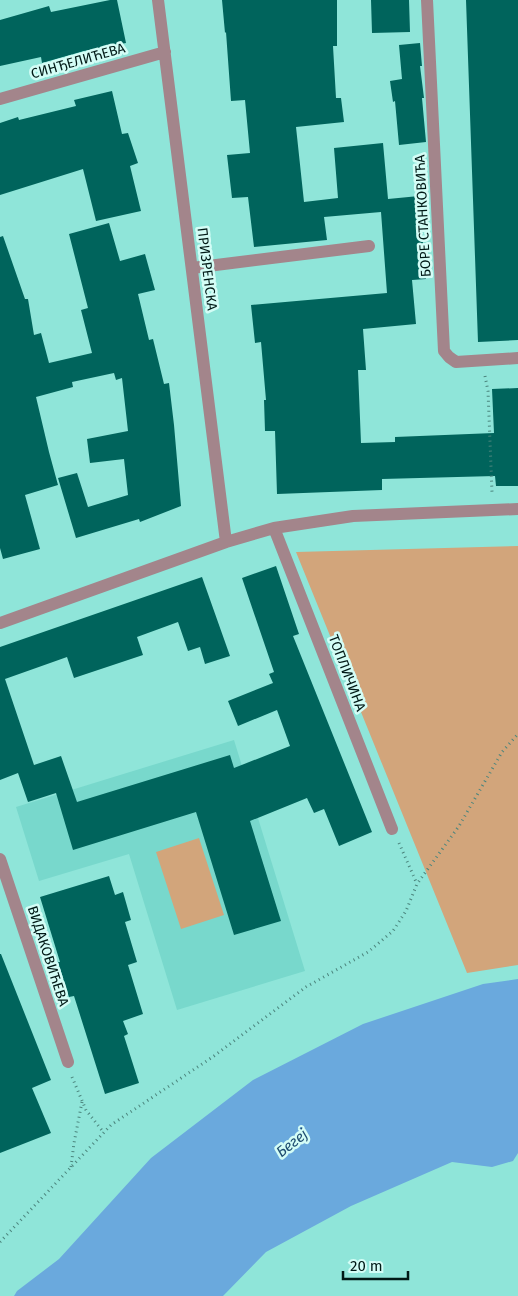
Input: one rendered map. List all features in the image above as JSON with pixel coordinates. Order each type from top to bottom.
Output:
[{"type":"street","name":"ПРИЗРЕНСКА","points":[[158,0],[226,542]]},
{"type":"street","name":"БОРЕ СТАНКОВИЋА","points":[[427,0],[444,351],[448,357],[456,362],[518,358]]},
{"type":"street","name":"СИНЂЕЛИЋЕВА","points":[[0,99],[165,52]]},
{"type":"street","points":[[192,268],[369,246]]},
{"type":"street","points":[[0,623],[226,542],[274,528],[353,516],[518,509]]},
{"type":"street","name":"ТОПЛИЧИНА","points":[[274,528],[392,829]]},
{"type":"street","name":"ВИДАКОВИЋЕВА","points":[[0,859],[68,1062]]},
{"type":"path","points":[[482,361],[488,391],[492,492]]},
{"type":"path","points":[[0,1242],[111,1125],[214,1056],[306,987],[368,952],[393,931],[406,911],[417,884],[459,826],[502,752],[518,734]]},
{"type":"path","points":[[392,829],[417,884]]},
{"type":"path","points":[[68,1062],[74,1084],[86,1110],[104,1133]]},
{"type":"path","points":[[71,1168],[82,1101]]},
{"type":"shaded area","points":[[518,546],[518,965],[467,973],[296,552]]},
{"type":"shaded area","points":[[234,740],[305,971],[177,1010],[129,854],[39,881],[16,807]]},
{"type":"shaded area","points":[[199,838],[224,915],[181,929],[156,852]]},
{"type":"water","name":"Бегеј","points":[[518,979],[518,1153],[513,1161],[492,1167],[452,1162],[351,1206],[266,1252],[223,1296],[14,1296],[17,1291],[59,1259],[151,1158],[253,1080],[363,1024],[483,984]]},
{"type":"building","points":[[117,0],[126,43],[84,51],[42,63],[41,57],[0,66],[0,20],[49,6],[51,12]]},
{"type":"building","points":[[222,0],[337,0],[337,46],[333,46],[336,98],[341,98],[344,122],[296,127],[304,202],[338,198],[334,148],[383,143],[388,199],[419,196],[426,279],[412,280],[416,324],[363,329],[366,370],[358,370],[361,443],[395,442],[395,437],[494,433],[492,389],[518,388],[518,486],[496,486],[495,476],[382,479],[382,490],[277,494],[275,431],[265,431],[264,400],[266,400],[261,342],[255,343],[251,305],[387,293],[381,212],[324,217],[327,240],[254,247],[248,197],[232,198],[227,155],[250,153],[245,100],[231,101]]},
{"type":"building","points":[[371,0],[409,0],[410,32],[372,33]]},
{"type":"building","points":[[466,0],[518,0],[518,340],[478,342]]},
{"type":"building","points":[[420,43],[426,142],[399,145],[395,101],[393,102],[390,81],[402,79],[399,45]]},
{"type":"building","points":[[112,91],[122,134],[128,133],[138,163],[130,166],[141,211],[96,221],[83,169],[0,195],[0,123],[18,117],[19,120],[76,106],[74,100]]},
{"type":"building","points":[[109,223],[120,261],[145,254],[155,290],[138,294],[149,340],[153,339],[164,384],[169,383],[181,506],[140,522],[139,519],[76,538],[58,478],[77,473],[88,507],[128,495],[124,459],[90,463],[87,439],[128,431],[122,378],[116,380],[114,373],[72,382],[73,387],[36,397],[58,485],[25,495],[40,549],[3,559],[0,548],[0,237],[3,236],[25,299],[28,299],[34,335],[41,333],[49,363],[92,353],[81,310],[88,308],[69,234]]},
{"type":"building","points":[[276,566],[299,634],[293,636],[372,832],[339,846],[324,809],[314,813],[307,798],[250,821],[281,921],[234,935],[196,812],[73,850],[56,793],[28,802],[18,773],[0,780],[0,647],[202,577],[230,656],[205,664],[200,647],[188,651],[178,622],[137,637],[143,655],[74,678],[67,657],[5,679],[34,765],[61,756],[77,802],[230,755],[234,768],[290,746],[277,710],[238,726],[228,701],[273,683],[269,674],[274,672],[242,578]]},
{"type":"building","points":[[109,876],[115,895],[123,892],[131,920],[125,922],[137,962],[128,965],[143,1014],[123,1021],[128,1034],[124,1036],[139,1083],[105,1094],[74,996],[69,997],[40,897]]},
{"type":"building","points":[[0,954],[51,1080],[32,1088],[51,1133],[0,1153]]}]
